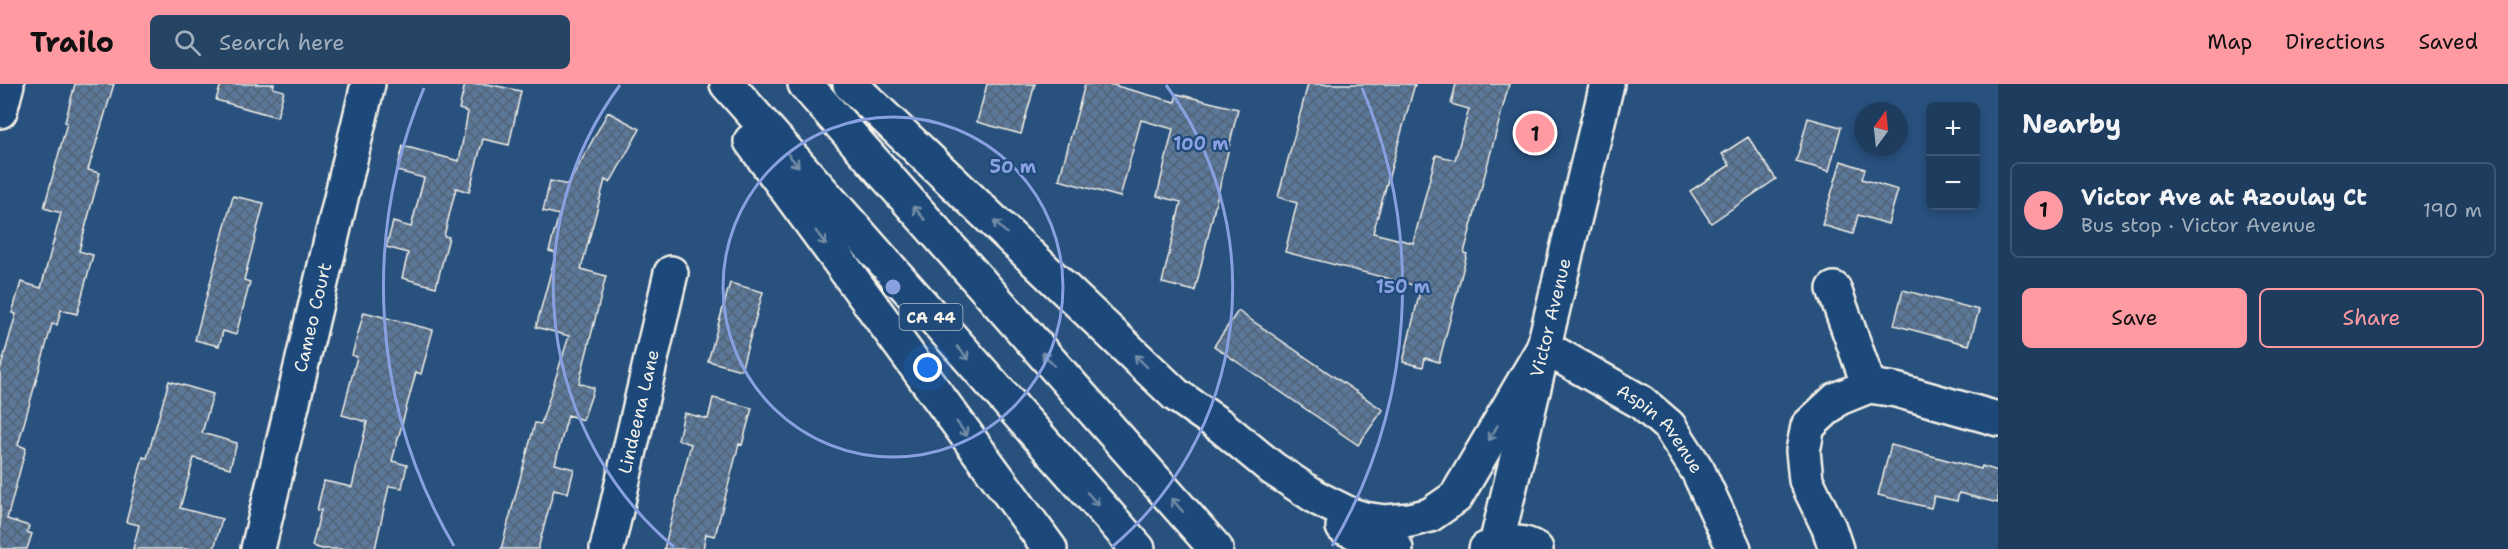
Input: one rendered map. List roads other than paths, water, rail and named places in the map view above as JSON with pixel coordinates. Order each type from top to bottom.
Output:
[{"type":"main road","points":[[0,111],[7,84]]},
{"type":"main road","name":"Cameo Court","points":[[258,549],[368,84]]},
{"type":"main road","points":[[720,84],[752,142],[1050,549]]},
{"type":"main road","name":"CA 44","points":[[727,84],[1138,549]]},
{"type":"main road","points":[[805,84],[1215,549]]},
{"type":"main road","points":[[850,84],[1176,395],[1214,437],[1268,482],[1328,519],[1396,549]]},
{"type":"main road","name":"Victor Avenue","points":[[1493,548],[1545,347],[1607,84]]},
{"type":"main road","name":"Lindeena Lane","points":[[607,549],[671,273]]},
{"type":"main road","points":[[1834,289],[1869,386]]},
{"type":"main road","points":[[1176,395],[1221,426],[1272,468],[1319,499],[1351,516],[1385,522],[1410,520],[1430,515],[1456,498],[1545,347]]},
{"type":"main road","name":"Aspin Avenue","points":[[1545,347],[1641,402],[1669,426],[1698,471],[1734,549]]},
{"type":"main road","points":[[1836,549],[1829,528],[1806,480],[1804,440],[1808,426],[1837,399],[1869,386],[1896,390],[1998,419]]},
{"type":"main road","points":[[1493,548],[1515,542],[1536,549]]},
{"type":"place","name":"Victor Ave at Azoulay Ct","points":[[1535,133]]}]
